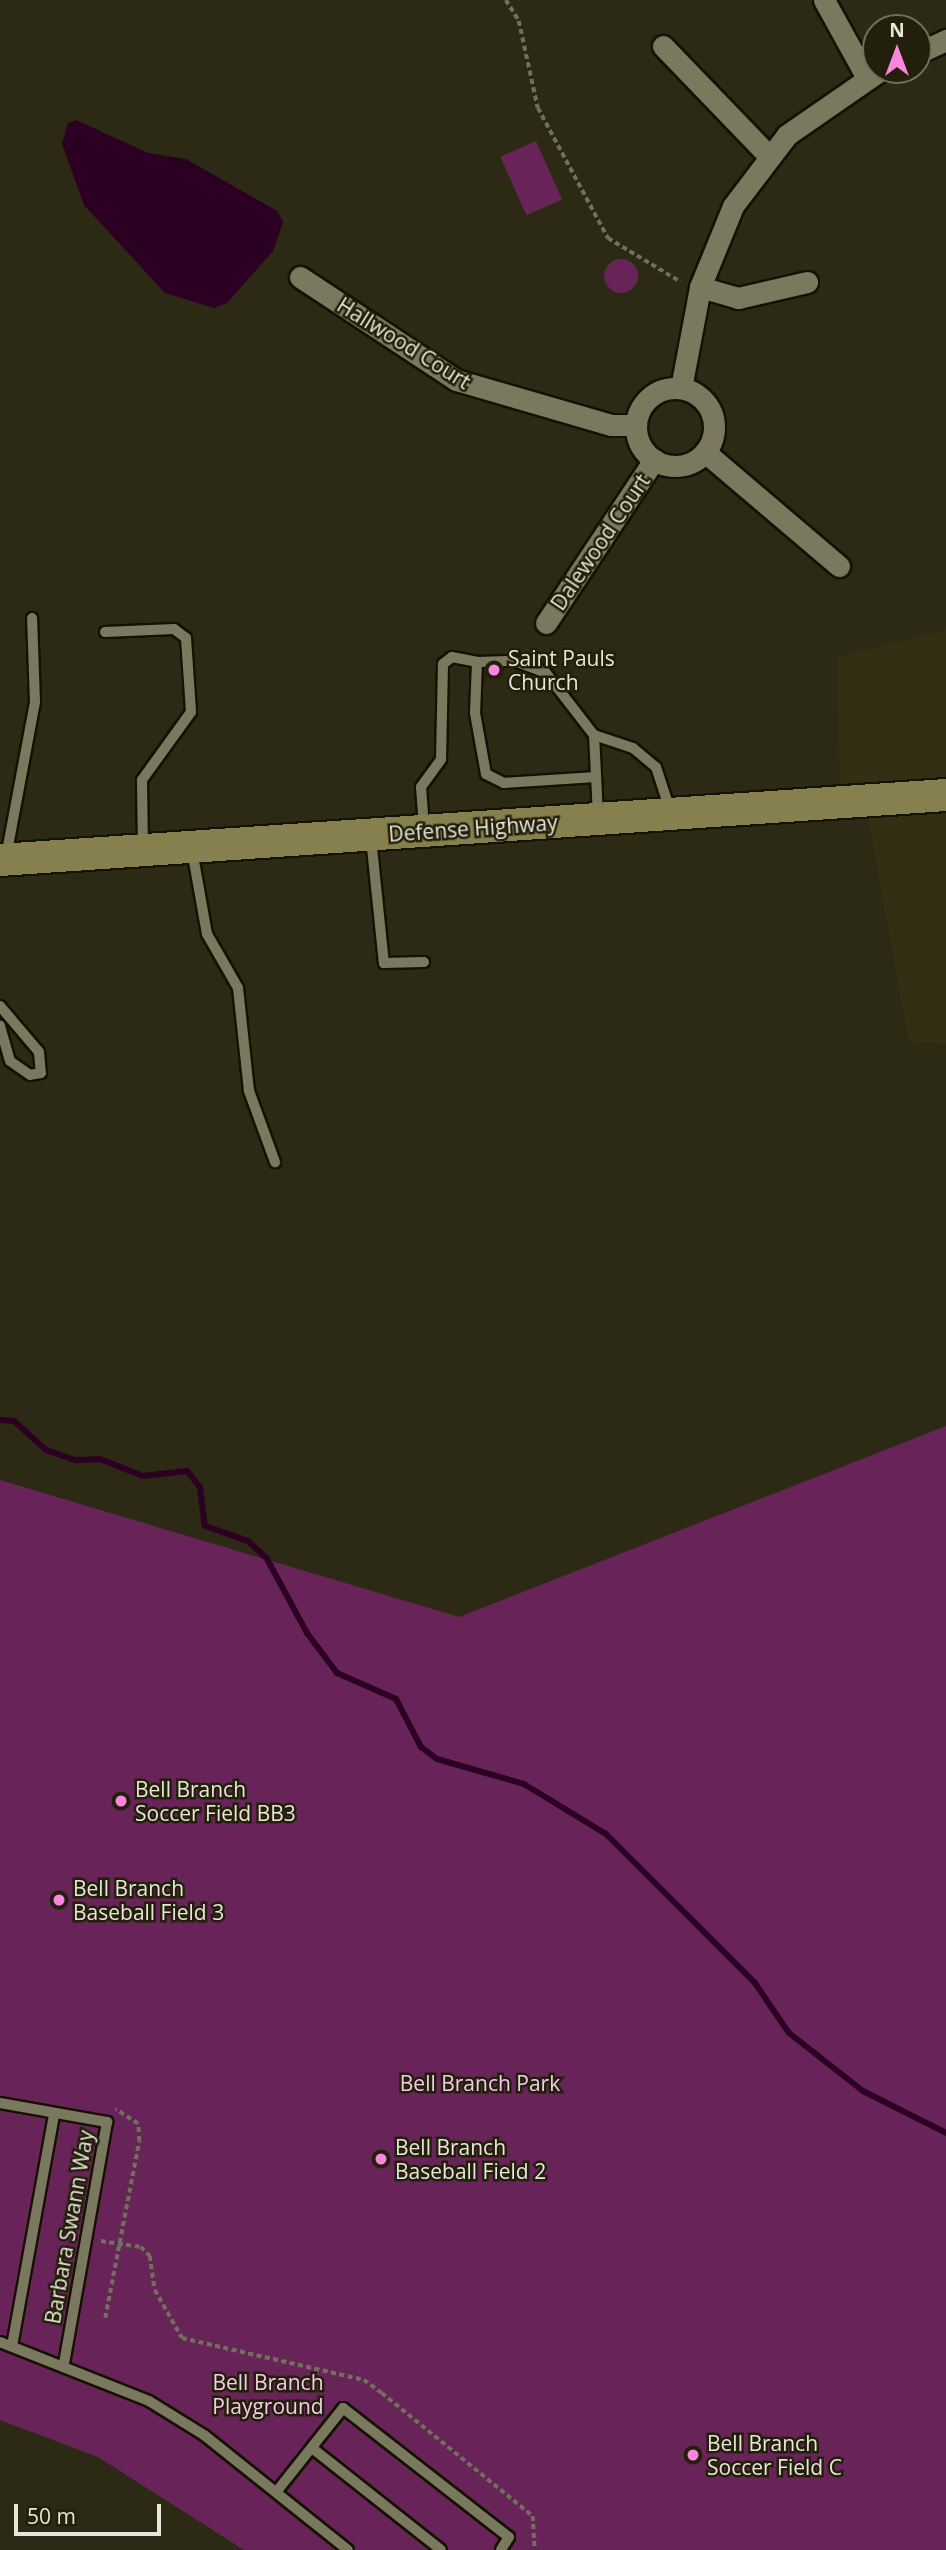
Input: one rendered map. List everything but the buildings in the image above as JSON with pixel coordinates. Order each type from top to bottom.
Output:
[{"type":"main road","name":"Defense Highway","points":[[3,860],[946,795]]},
{"type":"street","points":[[824,0],[862,56]]},
{"type":"street","points":[[663,46],[769,156]]},
{"type":"street","points":[[681,388],[700,287],[733,206],[769,156],[814,112],[862,82]]},
{"type":"street","name":"Hallwood Court","points":[[300,277],[456,380],[611,425],[636,425]]},
{"type":"street","points":[[700,287],[737,298],[807,282]]},
{"type":"street","points":[[681,388],[711,411],[715,425],[705,452],[683,465],[654,460],[638,440],[636,425],[648,400],[681,388]]},
{"type":"street","points":[[705,452],[839,566]]},
{"type":"street","name":"Dalewood Court","points":[[546,623],[654,460]]},
{"type":"lane","points":[[3,860],[35,702],[32,618]]},
{"type":"lane","points":[[105,632],[174,629],[186,638],[191,712],[142,780],[143,850]]},
{"type":"lane","points":[[425,831],[421,787],[441,759],[443,664],[452,657],[477,662],[515,661],[546,673],[594,735],[633,748],[656,767],[672,814]]},
{"type":"lane","points":[[477,662],[475,713],[486,774],[504,783],[596,777]]},
{"type":"lane","points":[[594,735],[598,819]]},
{"type":"lane","points":[[371,835],[384,963],[424,962]]},
{"type":"lane","points":[[192,847],[207,934],[238,988],[249,1091],[275,1162]]},
{"type":"lane","points":[[0,1006],[39,1052],[41,1073],[30,1075],[10,1061],[0,1025]]},
{"type":"lane","name":"Barbara Swann Way","points":[[0,2103],[107,2122],[64,2363]]},
{"type":"lane","points":[[12,2346],[54,2113]]},
{"type":"lane","points":[[0,2342],[64,2363],[149,2402],[277,2491],[348,2550]]},
{"type":"lane","points":[[277,2491],[343,2408],[509,2537],[500,2550]]},
{"type":"lane","points":[[312,2448],[441,2550]]},
{"type":"path","points":[[506,0],[519,22],[538,108],[608,238],[669,278],[700,287]]},
{"type":"path","points":[[86,2239],[141,2247],[150,2256],[155,2290],[182,2339],[373,2386],[533,2516],[535,2550]]},
{"type":"shaded area","points":[[76,120],[148,153],[186,159],[277,211],[283,222],[273,251],[227,303],[214,308],[165,293],[84,205],[62,144],[68,123]]},
{"type":"shaded area","points":[[946,630],[946,1044],[909,1043],[868,817],[840,782],[837,657]]},
{"type":"green space","points":[[536,141],[562,199],[526,215],[500,157]]},
{"type":"green space","points":[[621,259],[633,264],[638,276],[633,288],[621,293],[609,288],[604,276],[609,264]]},
{"type":"green space","name":"Bell Branch Park","points":[[946,1426],[946,2550],[244,2550],[98,2457],[0,2420],[0,1480],[459,1617]]},
{"type":"waterway","points":[[0,1420],[14,1421],[46,1450],[75,1460],[100,1459],[143,1476],[187,1471],[200,1487],[205,1526],[248,1541],[267,1559],[307,1633],[337,1673],[396,1699],[421,1747],[437,1759],[524,1784],[606,1834],[755,1983],[789,2033],[863,2091],[946,2133]]},
{"type":"place","name":"Saint Pauls Church","points":[[494,670]]},
{"type":"place","name":"Bell Branch Soccer Field BB3","points":[[121,1801]]},
{"type":"place","name":"Bell Branch Baseball Field 3","points":[[59,1900]]},
{"type":"place","name":"Bell Branch Baseball Field 2","points":[[381,2159]]},
{"type":"place","name":"Bell Branch Soccer Field C","points":[[693,2455]]},
{"type":"park label","name":"Bell Branch Playground","points":[[268,2394]]}]
